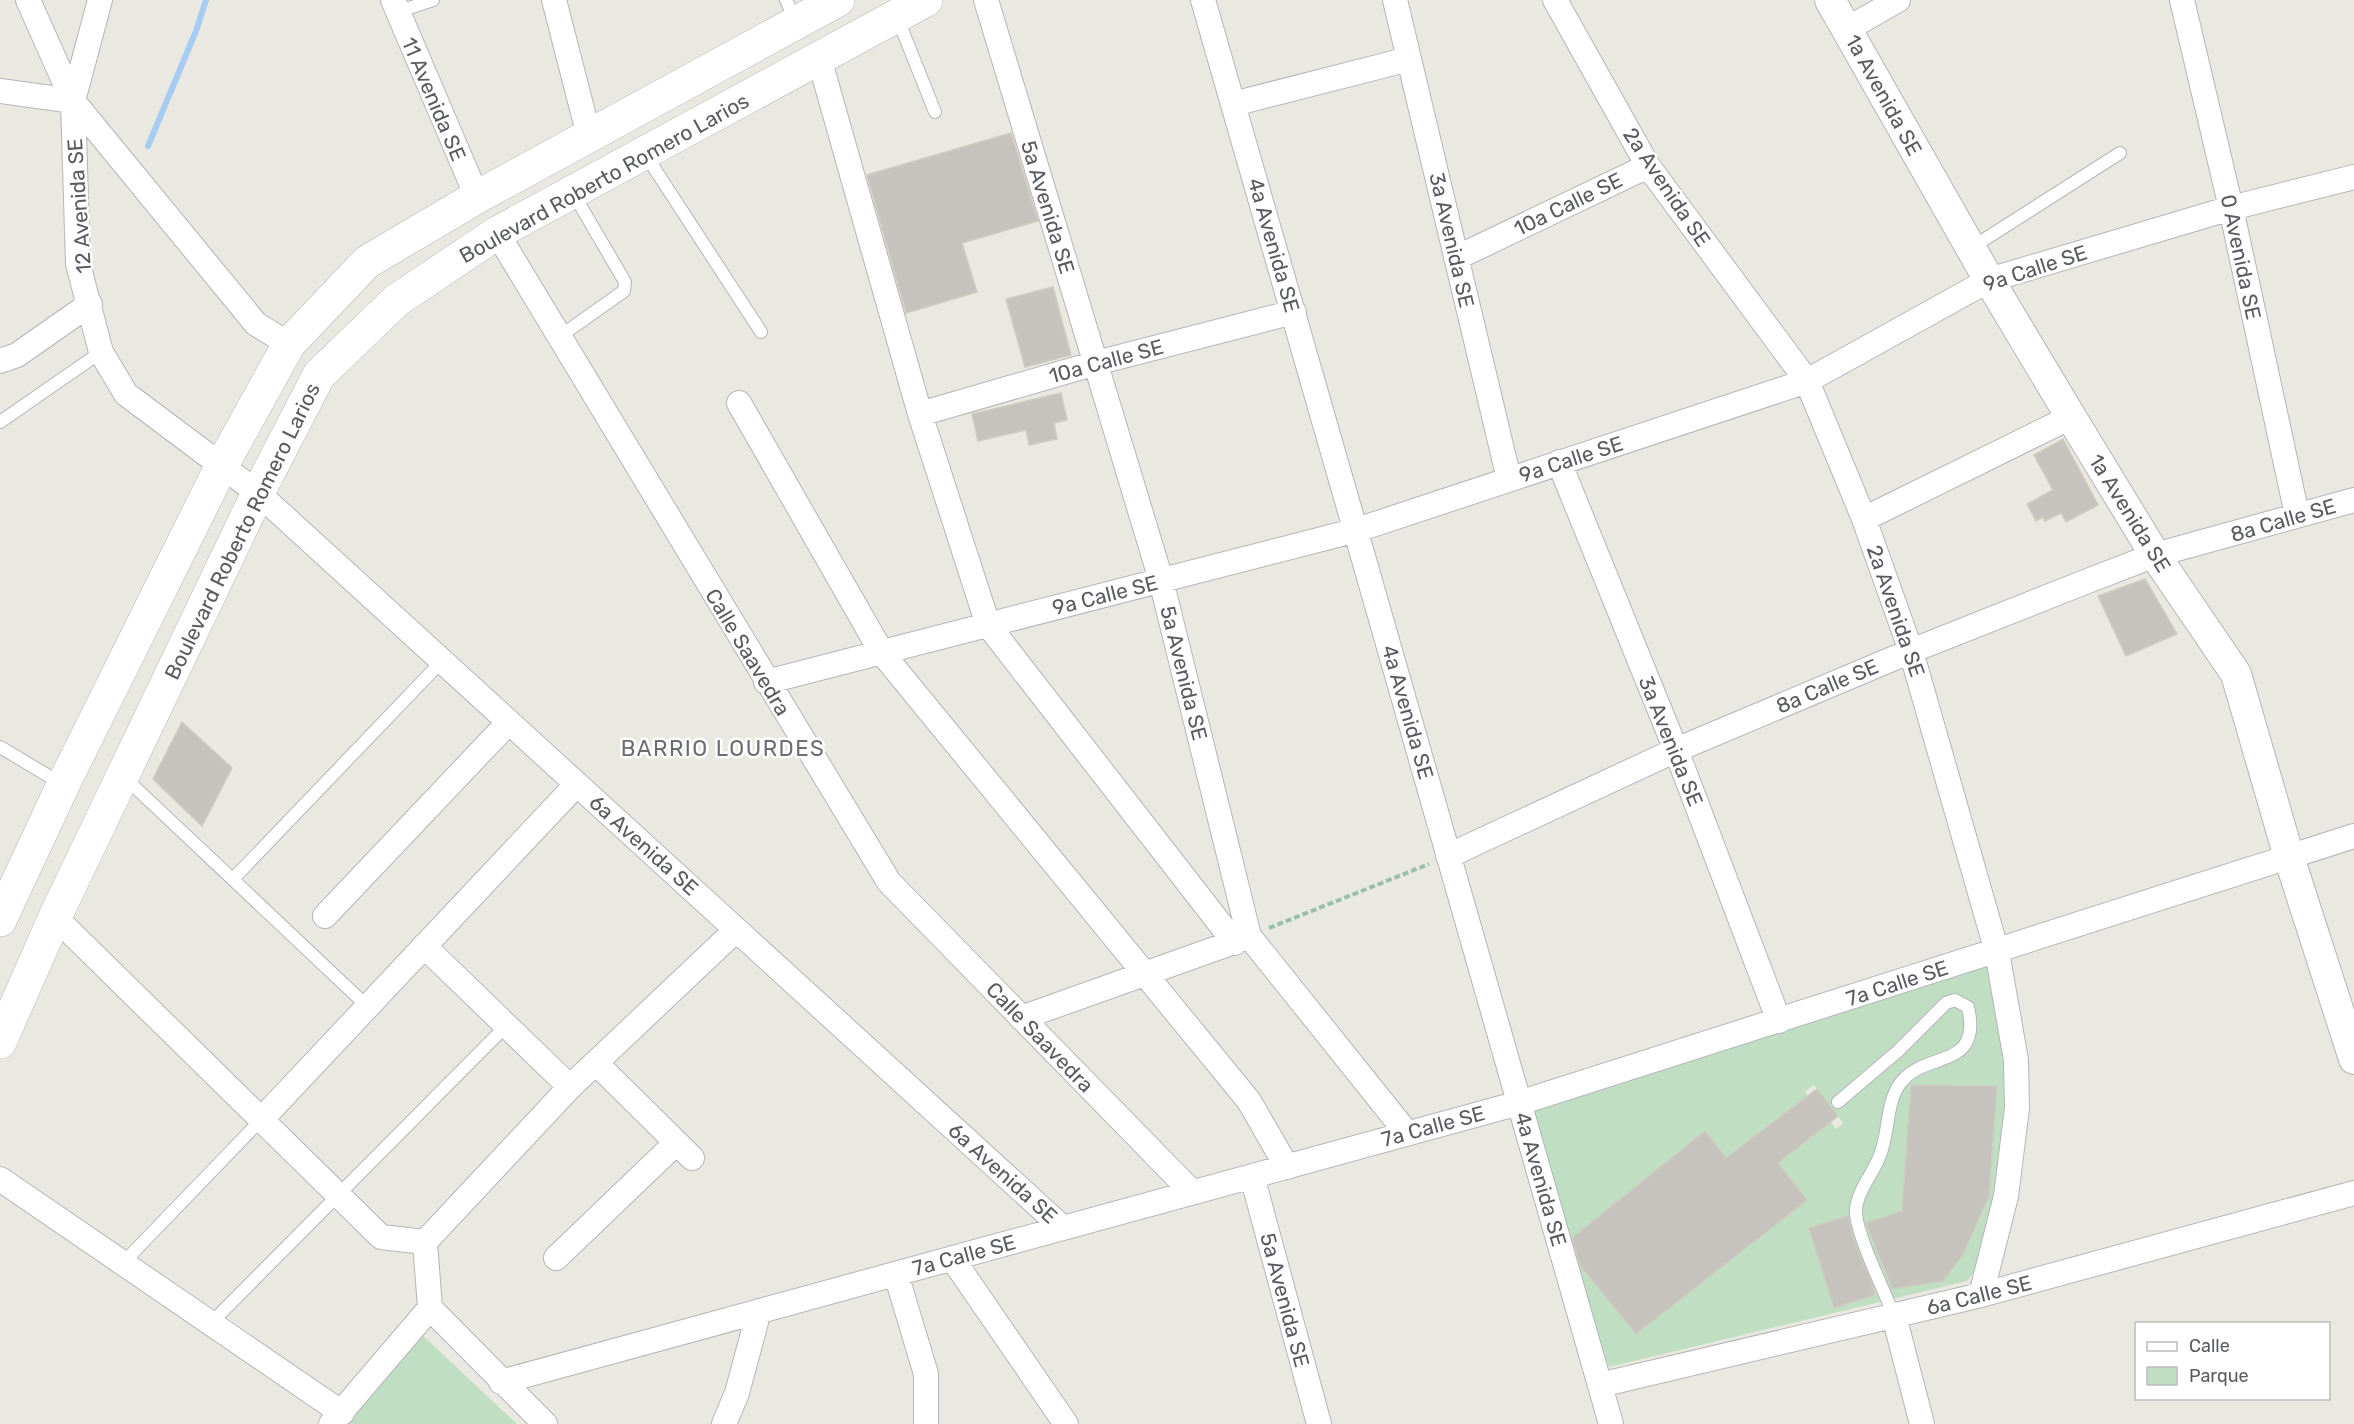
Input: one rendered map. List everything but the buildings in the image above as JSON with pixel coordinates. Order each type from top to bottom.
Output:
[{"type":"main road","name":"Boulevard Roberto Romero Larios","points":[[0,920],[63,785],[221,467],[290,344],[367,262],[477,197],[590,136],[791,11],[838,0]]},
{"type":"main road","name":"Boulevard Roberto Romero Larios","points":[[0,1042],[55,917],[258,493],[319,375],[397,300],[497,233],[926,0]]},
{"type":"street","points":[[28,0],[73,101],[256,324],[290,344]]},
{"type":"street","name":"12 Avenida SE","points":[[100,0],[73,101],[78,264],[101,352],[126,394],[221,467]]},
{"type":"street","points":[[554,0],[590,136]]},
{"type":"street","name":"5a Avenida SE","points":[[986,0],[1161,580],[1242,940],[1406,1132]]},
{"type":"street","name":"4a Avenida SE","points":[[1203,0],[1357,530],[1611,1424]]},
{"type":"street","name":"3a Avenida SE","points":[[1395,0],[1509,479]]},
{"type":"street","name":"2a Avenida SE","points":[[1554,0],[1648,166],[1807,381],[1864,519],[1911,651],[1997,952],[2016,1060],[2017,1108],[2006,1196],[1981,1295]]},
{"type":"street","name":"1a Avenida SE","points":[[1830,0],[1989,280],[2071,417],[2155,555],[2236,675],[2289,858],[2354,1059]]},
{"type":"street","points":[[1847,29],[1898,0]]},
{"type":"street","name":"0 Avenida SE","points":[[2182,0],[2231,208],[2297,515]]},
{"type":"street","name":"11 Avenida SE","points":[[395,6],[477,197]]},
{"type":"street","points":[[819,58],[920,414],[988,625],[1242,940],[1142,973],[1021,1018]]},
{"type":"street","points":[[1233,104],[1409,59]]},
{"type":"street","points":[[0,91],[73,101]]},
{"type":"street","name":"10a Calle SE","points":[[1456,258],[1648,166]]},
{"type":"street","name":"9a Calle SE","points":[[766,682],[1357,530],[1807,381],[1989,280],[2231,208],[2354,177]]},
{"type":"street","name":"Calle Saavedra","points":[[497,233],[766,682],[889,882],[1192,1192]]},
{"type":"street","points":[[0,361],[17,355],[90,304]]},
{"type":"street","name":"10a Calle SE","points":[[920,414],[1096,363],[1294,312]]},
{"type":"street","points":[[739,403],[882,653],[1249,1101],[1287,1167]]},
{"type":"street","points":[[1864,519],[2071,417]]},
{"type":"street","name":"3a Avenida SE","points":[[1559,462],[1676,750],[1779,1021]]},
{"type":"street","name":"6a Avenida SE","points":[[221,467],[258,493],[1063,1228]]},
{"type":"street","name":"8a Calle SE","points":[[1448,856],[1676,750],[1911,651],[2155,555],[2354,500]]},
{"type":"street","points":[[325,916],[509,722]]},
{"type":"street","points":[[261,1121],[577,784]]},
{"type":"street","name":"7a Calle SE","points":[[501,1382],[1287,1167],[1406,1132],[1519,1103],[2354,836]]},
{"type":"street","points":[[55,917],[381,1237],[425,1242]]},
{"type":"street","points":[[544,1424],[430,1308],[425,1242],[570,1087],[736,930]]},
{"type":"street","points":[[424,946],[570,1087]]},
{"type":"street","points":[[556,1258],[684,1150],[596,1063]]},
{"type":"street","name":"5a Avenida SE","points":[[1252,1176],[1319,1424]]},
{"type":"street","points":[[0,1179],[211,1323],[337,1418],[430,1308]]},
{"type":"street","name":"6a Calle SE","points":[[1600,1385],[1981,1295],[2354,1193]]},
{"type":"street","points":[[952,1258],[1066,1424]]},
{"type":"street","points":[[896,1274],[926,1374],[926,1424]]},
{"type":"street","points":[[724,1424],[737,1393],[759,1311]]},
{"type":"street","points":[[1894,1316],[1922,1424]]},
{"type":"lane","points":[[395,6],[433,0]]},
{"type":"lane","points":[[897,16],[935,112]]},
{"type":"lane","points":[[645,153],[761,332]]},
{"type":"lane","points":[[1971,248],[2120,153]]},
{"type":"lane","points":[[559,337],[624,291],[625,282],[573,193]]},
{"type":"lane","points":[[0,422],[101,352]]},
{"type":"lane","points":[[233,879],[441,661]]},
{"type":"lane","points":[[0,747],[63,785]]},
{"type":"lane","points":[[123,775],[367,1006]]},
{"type":"lane","points":[[1838,1102],[1898,1050],[1946,1003],[1955,1000],[1968,1006],[1969,1040],[1962,1050],[1909,1074],[1899,1084],[1893,1099],[1883,1149],[1857,1204],[1858,1224],[1894,1316]]},
{"type":"lane","points":[[211,1323],[339,1197],[506,1026]]},
{"type":"lane","points":[[123,1263],[261,1121]]},
{"type":"path","points":[[1242,940],[1448,856]]},
{"type":"green space","points":[[1986,960],[2001,1041],[2006,1119],[1999,1187],[1976,1269],[1967,1281],[1609,1367],[1564,1245],[1636,1334],[1806,1200],[1778,1163],[1831,1122],[1836,1129],[1843,1123],[1814,1085],[1805,1092],[1808,1096],[1727,1158],[1704,1132],[1564,1244],[1527,1107]]},
{"type":"green space","points":[[420,1333],[517,1424],[339,1424]]},
{"type":"waterway","points":[[148,146],[196,31],[206,0]]},
{"type":"district","name":"BARRIO LOURDES","points":[[723,748]]}]
